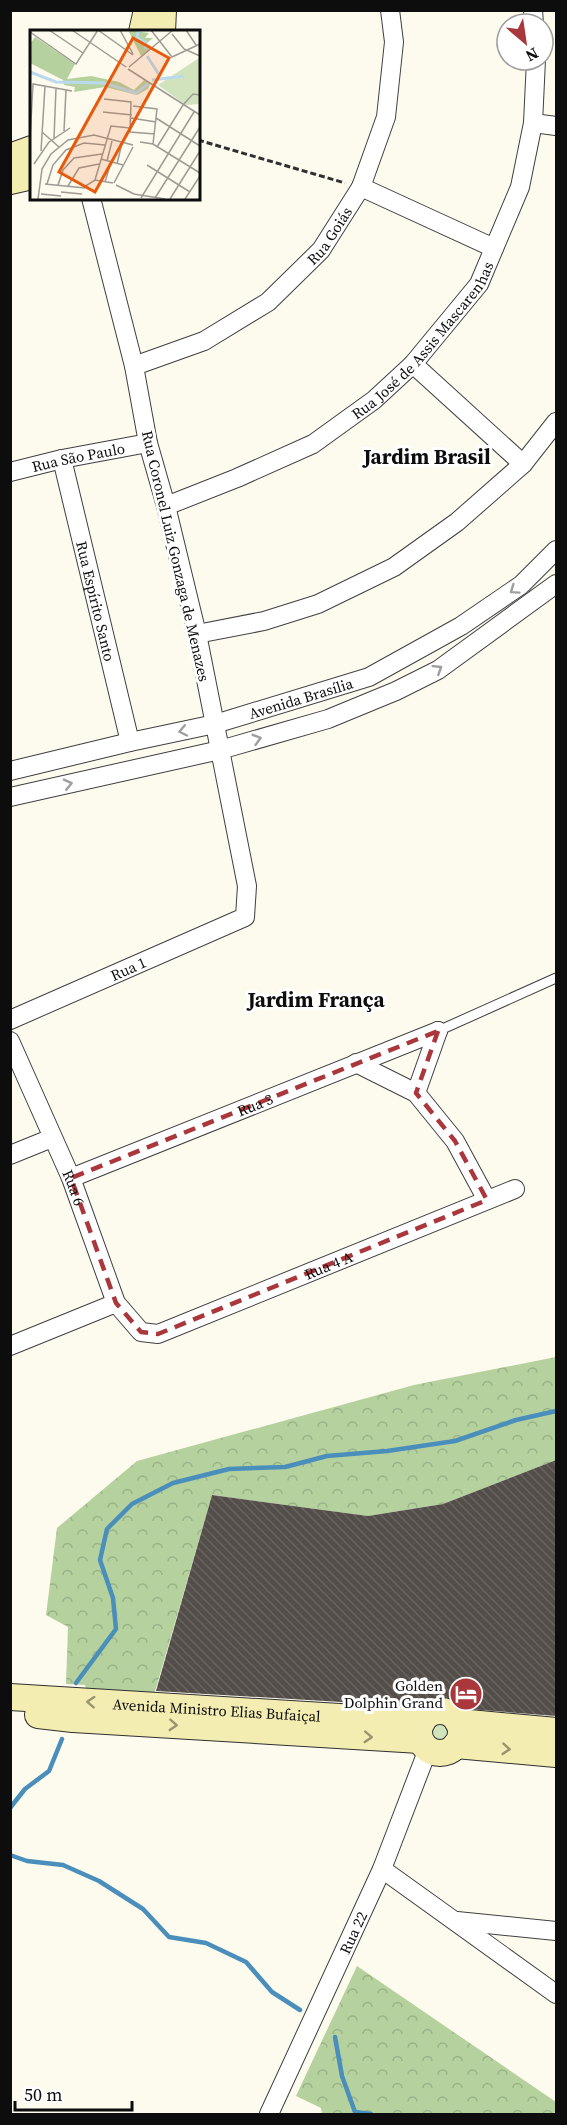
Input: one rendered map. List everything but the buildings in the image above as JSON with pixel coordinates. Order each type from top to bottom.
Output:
[{"type":"main road","points":[[142,30],[147,10]]},
{"type":"main road","points":[[162,30],[163,10]]},
{"type":"main road","points":[[10,157],[30,150]]},
{"type":"main road","points":[[10,181],[30,176]]},
{"type":"main road","name":"Avenida Ministro Elias Bufaiçal","points":[[10,1697],[423,1737]]},
{"type":"main road","points":[[443,1711],[454,1717],[457,1733],[446,1752],[440,1752],[423,1737],[431,1713],[443,1711]]},
{"type":"main road","name":"Avenida Ministro Elias Bufaiçal","points":[[10,1713],[73,1719],[423,1737]]},
{"type":"main road","points":[[457,1733],[556,1731]]},
{"type":"main road","points":[[457,1733],[556,1754]]},
{"type":"street","name":"Rua Goiás","points":[[134,366],[204,341],[268,302],[321,250],[361,188],[386,117],[394,42],[390,10]]},
{"type":"street","name":"Rua José de Assis Mascarenhas","points":[[166,506],[313,444],[374,400],[413,364],[479,284],[520,186],[533,123],[535,72]]},
{"type":"street","points":[[533,123],[556,126]]},
{"type":"street","points":[[361,188],[494,248]]},
{"type":"street","name":"Rua Coronel Luiz Gonzaga de Menazes","points":[[92,200],[134,366],[148,443],[166,506],[196,634],[247,886],[245,916]]},
{"type":"street","points":[[413,364],[523,464]]},
{"type":"street","points":[[196,634],[264,621],[318,604],[394,567],[458,522],[523,464],[556,422]]},
{"type":"street","name":"Rua São Paulo","points":[[10,472],[62,459],[148,443]]},
{"type":"street","name":"Rua Espírito Santo","points":[[62,459],[130,742]]},
{"type":"street","name":"Avenida Brasília","points":[[10,771],[215,724],[369,677],[478,615],[521,585],[556,550]]},
{"type":"street","name":"Avenida Brasília","points":[[10,797],[220,750],[328,719],[396,691],[438,670],[556,585]]},
{"type":"street","name":"Rua 1","points":[[10,1020],[245,916]]},
{"type":"street","points":[[416,1094],[438,1031]]},
{"type":"street","name":"Rua 3","points":[[71,1178],[438,1031]]},
{"type":"street","name":"Rua 6","points":[[10,1041],[71,1178],[116,1303],[141,1332]]},
{"type":"street","points":[[356,1063],[416,1094],[455,1141],[487,1200]]},
{"type":"street","points":[[10,1155],[52,1138]]},
{"type":"street","name":"Rua 4 A","points":[[141,1332],[158,1334],[515,1190]]},
{"type":"street","points":[[10,1346],[116,1303]]},
{"type":"street","name":"Rua 22","points":[[269,2115],[382,1869],[423,1737]]},
{"type":"street","points":[[382,1869],[556,1994]]},
{"type":"street","points":[[456,1921],[556,1930]]},
{"type":"lane","points":[[438,1031],[556,978]]},
{"type":"path","points":[[200,141],[361,188]]},
{"type":"highlighted area","points":[[438,1031],[416,1093],[455,1141],[487,1200],[158,1334],[141,1332],[116,1303],[71,1178]]},
{"type":"green space","points":[[556,1357],[556,1460],[443,1504],[368,1516],[212,1495],[154,1695],[87,1693],[85,1685],[66,1684],[68,1627],[46,1615],[57,1528],[137,1461],[414,1385]]},
{"type":"green space","points":[[440,1722],[447,1725],[450,1732],[447,1739],[440,1742],[433,1739],[430,1732],[433,1725]]},
{"type":"green space","points":[[357,1966],[556,2102],[556,2114],[322,2114],[321,2108],[296,2096]]},
{"type":"waterway","points":[[76,1683],[116,1629],[113,1598],[100,1560],[107,1529],[132,1504],[173,1483],[229,1469],[285,1467],[327,1456],[387,1451],[455,1441],[516,1420],[556,1411]]},
{"type":"waterway","points":[[10,1808],[25,1789],[49,1771],[62,1739]]},
{"type":"waterway","points":[[10,1855],[27,1861],[63,1865],[99,1881],[143,1909],[169,1937],[206,1943],[246,1962],[272,1992],[300,2010]]},
{"type":"waterway","points":[[335,2037],[342,2076],[355,2112],[371,2114]]},
{"type":"place","name":"Golden Dolphin Grand","points":[[466,1694]]},
{"type":"district","name":"Jardim Brasil","points":[[427,456]]},
{"type":"district","name":"Jardim França","points":[[316,999]]}]
